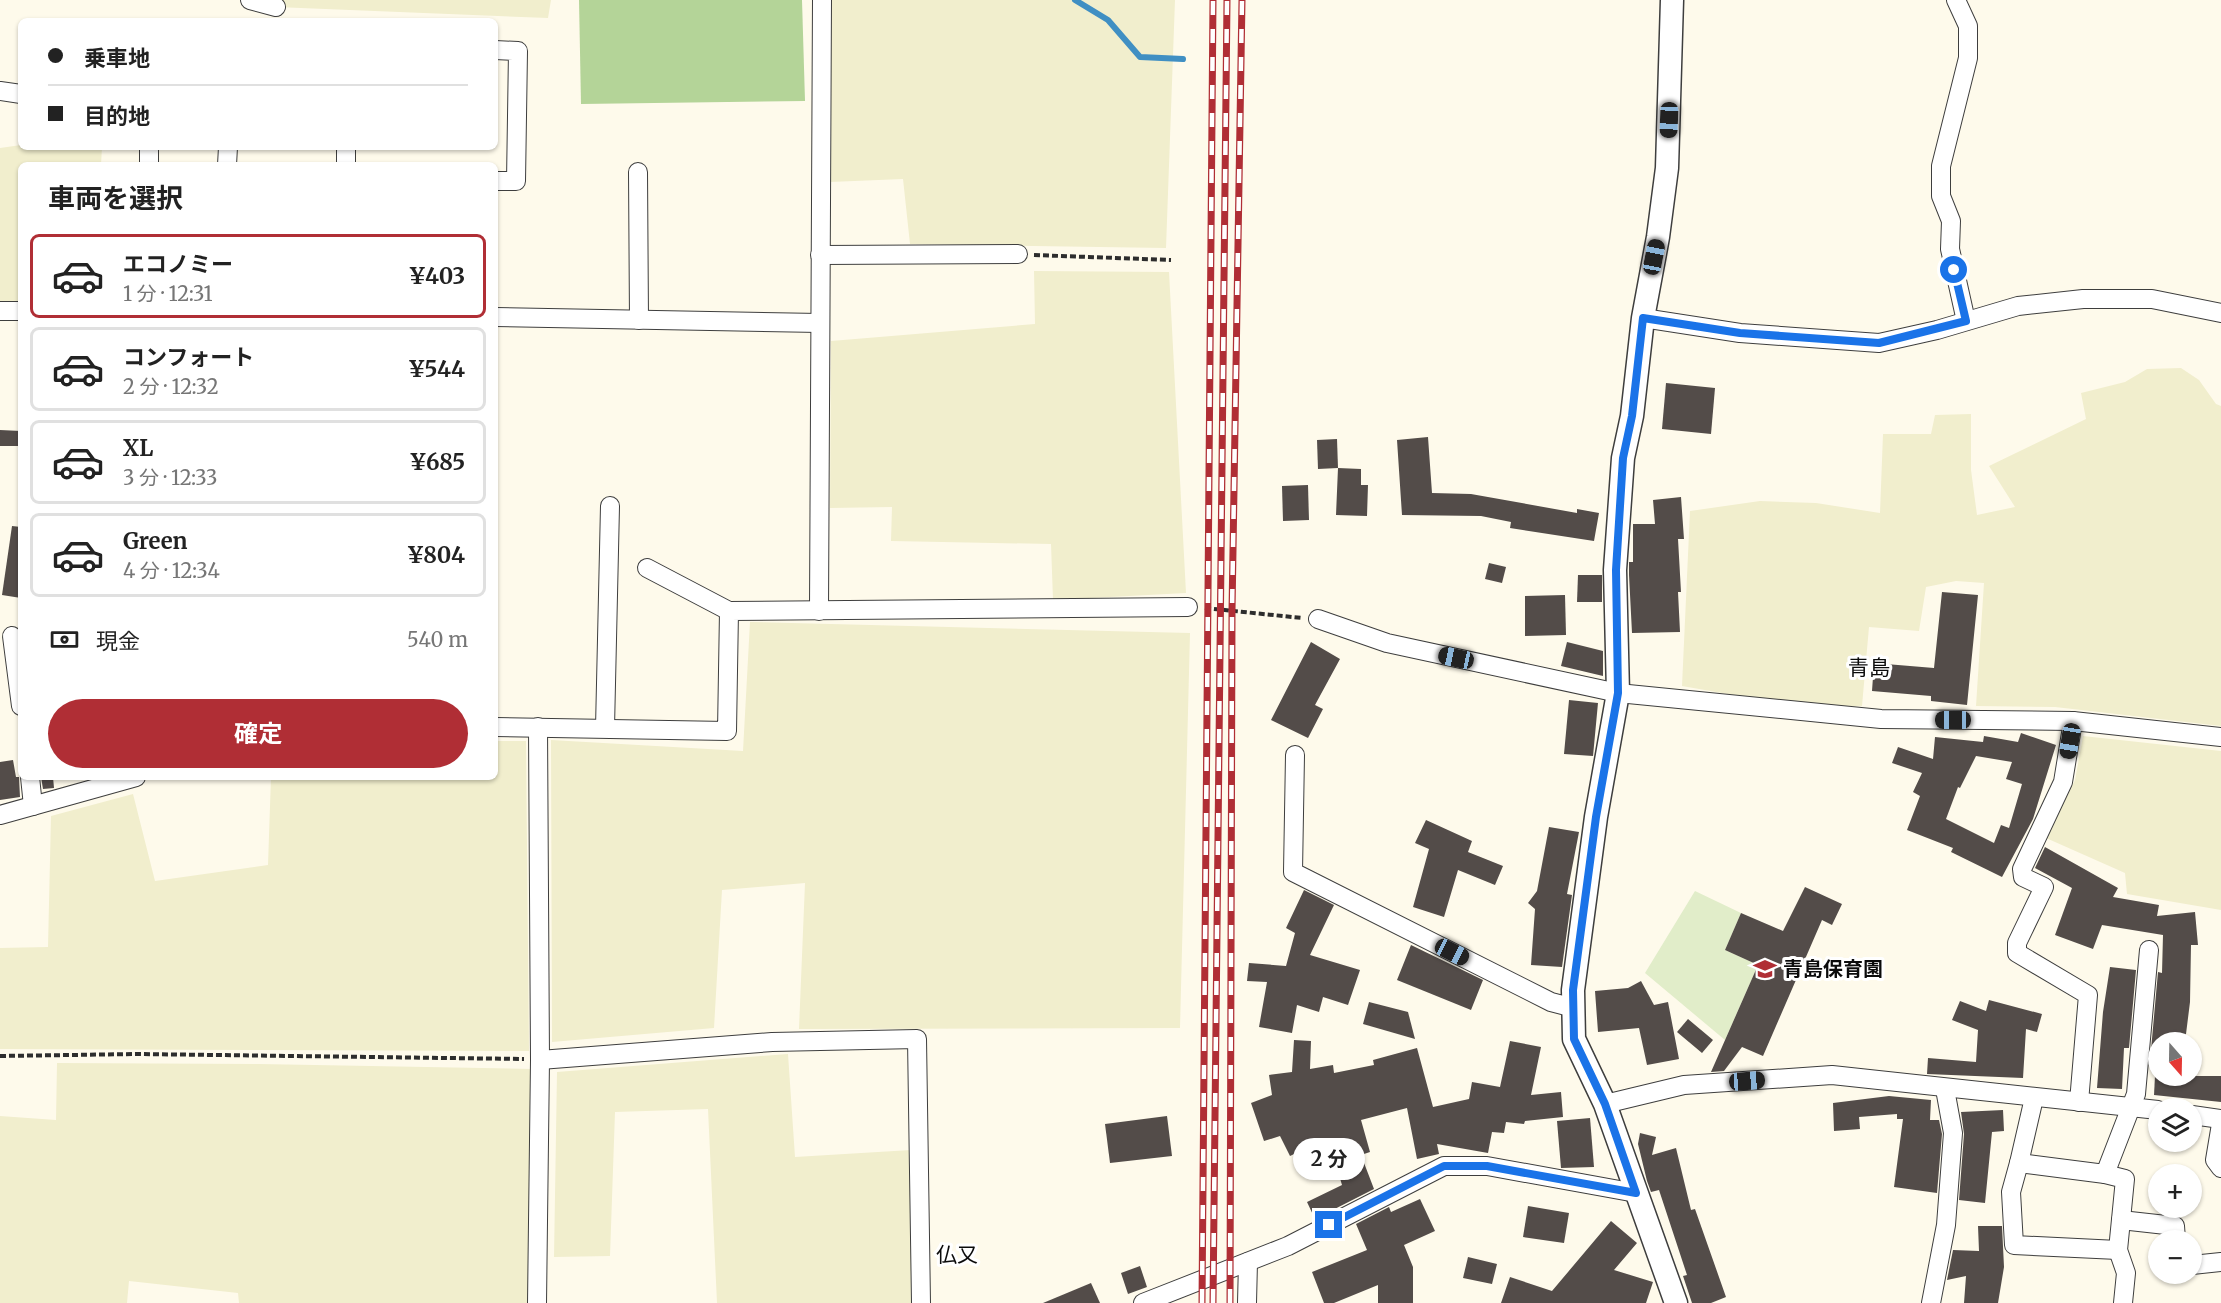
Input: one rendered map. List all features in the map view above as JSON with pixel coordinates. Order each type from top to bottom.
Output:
[{"type":"street","points":[[250,0],[276,7]]},
{"type":"street","points":[[819,611],[822,0]]},
{"type":"street","points":[[1672,0],[1667,168],[1658,237],[1643,318],[1632,416],[1623,458],[1616,570],[1618,693],[1596,817],[1573,990],[1574,1039],[1605,1104],[1676,1303]]},
{"type":"street","points":[[1956,0],[1968,26],[1968,58],[1941,166],[1941,196],[1951,220],[1950,249],[1966,321]]},
{"type":"street","points":[[498,50],[518,51],[516,181],[498,181]]},
{"type":"street","points":[[0,92],[18,94]]},
{"type":"street","points":[[638,172],[639,320]]},
{"type":"street","points":[[820,255],[1018,254]]},
{"type":"street","points":[[1643,318],[1740,333],[1879,343],[2018,306],[2082,298],[2152,299],[2221,313]]},
{"type":"street","points":[[0,311],[18,311]]},
{"type":"street","points":[[498,318],[820,323]]},
{"type":"street","points":[[605,728],[609,506]]},
{"type":"street","points":[[647,568],[729,611],[1188,607]]},
{"type":"street","points":[[498,727],[727,730],[729,611]]},
{"type":"street","points":[[1318,619],[1387,643],[1618,693],[1881,719],[2073,721],[2221,737]]},
{"type":"street","points":[[11,636],[18,684]]},
{"type":"street","points":[[2073,721],[2064,782],[2022,869],[2023,877],[2044,887],[2017,943],[2017,953],[2088,995],[2079,1102]]},
{"type":"street","points":[[537,1303],[540,1060],[538,727]]},
{"type":"street","points":[[1295,755],[1293,872],[1551,1002],[1574,1008]]},
{"type":"street","points":[[30,780],[33,806]]},
{"type":"street","points":[[0,815],[125,780]]},
{"type":"street","points":[[2105,1174],[2129,1107],[2136,1094],[2149,950]]},
{"type":"street","points":[[540,1060],[772,1042],[917,1039],[921,1303]]},
{"type":"street","points":[[1605,1104],[1684,1085],[1832,1075],[1945,1089],[2148,1109]]},
{"type":"street","points":[[1931,1303],[1946,1224],[1953,1133],[1945,1089]]},
{"type":"street","points":[[2034,1098],[2011,1192],[2014,1245],[2118,1250]]},
{"type":"street","points":[[2202,1116],[2221,1119]]},
{"type":"street","points":[[2221,1124],[2215,1160],[2221,1168]]},
{"type":"street","points":[[2019,1164],[2105,1174],[2125,1179],[2118,1250],[2126,1273],[2123,1303]]},
{"type":"street","points":[[1143,1303],[1288,1246],[1444,1166],[1487,1166],[1636,1193]]},
{"type":"street","points":[[2121,1220],[2175,1226],[2175,1230]]},
{"type":"street","points":[[1247,1303],[1248,1262]]},
{"type":"street","points":[[2202,1264],[2221,1262]]},
{"type":"path","points":[[1018,254],[1171,260]]},
{"type":"path","points":[[1188,607],[1318,619]]},
{"type":"path","points":[[0,1056],[139,1054],[540,1060]]},
{"type":"shaded area","points":[[250,0],[551,0],[548,18],[276,7]]},
{"type":"shaded area","points":[[829,0],[1175,0],[1166,248],[910,244],[903,179],[830,182]]},
{"type":"shaded area","points":[[18,145],[18,150],[102,150],[101,162],[18,162],[18,301],[0,301],[0,148]]},
{"type":"shaded area","points":[[1034,271],[1169,272],[1186,593],[1053,600],[1051,544],[891,541],[892,507],[830,508],[831,341],[1035,324]]},
{"type":"shaded area","points":[[2181,368],[2199,380],[2216,404],[2221,406],[2221,726],[2055,707],[1976,706],[1984,583],[1956,581],[1926,587],[1919,631],[1869,627],[1862,706],[1830,707],[1762,700],[1682,686],[1690,511],[1760,501],[1816,503],[1880,513],[1883,434],[1931,434],[1935,415],[1971,414],[1971,470],[1977,515],[2015,507],[1989,466],[2086,419],[2081,393],[2125,382],[2147,369]]},
{"type":"shaded area","points":[[750,622],[1190,633],[1180,1028],[799,1029],[805,883],[722,890],[714,1028],[552,1042],[551,740],[743,751]]},
{"type":"shaded area","points":[[2083,736],[2221,751],[2221,910],[2127,894],[2125,873],[2046,838],[2075,780]]},
{"type":"shaded area","points":[[498,741],[526,741],[529,1051],[0,1049],[0,948],[48,947],[51,816],[133,794],[155,881],[268,865],[271,780],[498,780]]},
{"type":"shaded area","points":[[788,1054],[795,1157],[911,1150],[912,1303],[717,1303],[708,1109],[615,1112],[610,1256],[554,1257],[557,1072]]},
{"type":"shaded area","points":[[57,1063],[531,1069],[528,1303],[239,1303],[238,1293],[129,1281],[127,1303],[0,1303],[0,1116],[56,1120]]},
{"type":"green space","points":[[579,0],[802,0],[805,101],[581,104]]},
{"type":"green space","points":[[1695,891],[1741,913],[1725,950],[1758,965],[1725,1040],[1645,973]]},
{"type":"building","points":[[1666,383],[1715,388],[1711,434],[1662,429]]},
{"type":"building","points":[[0,430],[18,431],[18,446],[0,446]]},
{"type":"building","points":[[1428,437],[1432,493],[1471,494],[1577,513],[1577,509],[1599,513],[1594,541],[1510,528],[1511,522],[1481,516],[1402,515],[1397,440]]},
{"type":"building","points":[[1337,439],[1338,468],[1318,469],[1317,440]]},
{"type":"building","points":[[1338,468],[1361,469],[1361,485],[1368,485],[1367,516],[1336,515]]},
{"type":"building","points":[[1308,485],[1309,520],[1283,521],[1282,486]]},
{"type":"building","points":[[1681,497],[1684,539],[1678,539],[1681,592],[1678,592],[1680,632],[1632,633],[1629,562],[1633,562],[1633,524],[1655,524],[1653,500]]},
{"type":"building","points":[[12,526],[18,527],[18,598],[2,595]]},
{"type":"building","points":[[1489,563],[1506,567],[1502,583],[1485,579]]},
{"type":"building","points":[[1578,575],[1602,575],[1602,602],[1577,602]]},
{"type":"building","points":[[1942,592],[1978,595],[1967,705],[1931,701],[1931,696],[1872,691],[1874,663],[1934,668]]},
{"type":"building","points":[[1565,595],[1566,635],[1525,636],[1525,596]]},
{"type":"building","points":[[1311,642],[1340,659],[1315,705],[1323,709],[1308,738],[1271,720]]},
{"type":"building","points":[[1567,642],[1603,651],[1603,676],[1561,666]]},
{"type":"building","points":[[1569,700],[1598,703],[1593,756],[1564,754]]},
{"type":"building","points":[[2021,733],[2056,745],[2033,819],[2002,877],[1951,852],[1953,848],[1907,830],[1920,796],[1913,792],[1922,773],[1892,763],[1898,747],[1933,759],[1935,737],[1983,742],[1984,736],[2018,742]],"holes":[[[1976,756],[2012,762],[2006,779],[2022,784],[2009,828],[2001,825],[1994,843],[1946,819],[1958,787],[1960,788]]]},
{"type":"building","points":[[13,760],[16,777],[19,780],[20,797],[0,800],[0,762]]},
{"type":"building","points":[[42,780],[53,780],[54,788],[43,789]]},
{"type":"building","points":[[1426,820],[1472,841],[1468,852],[1503,866],[1495,885],[1458,870],[1444,917],[1413,907],[1429,849],[1415,843]]},
{"type":"building","points":[[1549,827],[1579,832],[1567,894],[1572,895],[1562,967],[1531,965],[1535,909],[1528,903],[1537,891]]},
{"type":"building","points":[[2045,847],[2118,888],[2113,897],[2159,905],[2157,916],[2195,912],[2198,945],[2191,945],[2190,1002],[2186,1032],[2153,1032],[2158,972],[2162,973],[2163,935],[2102,925],[2093,949],[2055,935],[2072,888],[2035,868]]},
{"type":"building","points":[[1805,887],[1842,904],[1832,925],[1822,920],[1763,1056],[1742,1047],[1724,1071],[1711,1072],[1758,965],[1725,950],[1741,913],[1783,931]]},
{"type":"building","points":[[1304,890],[1334,905],[1310,955],[1360,970],[1348,1005],[1323,997],[1319,1012],[1297,1005],[1292,1033],[1259,1027],[1267,982],[1247,981],[1249,963],[1286,966],[1295,933],[1286,928]]},
{"type":"building","points":[[1411,945],[1483,980],[1471,1010],[1397,980]]},
{"type":"building","points":[[2110,967],[2136,970],[2129,1048],[2124,1048],[2122,1089],[2097,1088],[2103,1012]]},
{"type":"building","points":[[1641,981],[1654,1005],[1668,1002],[1679,1059],[1647,1065],[1639,1028],[1598,1032],[1595,991],[1628,988]]},
{"type":"building","points":[[1989,1000],[2042,1014],[2037,1032],[2026,1029],[2023,1078],[1927,1074],[1928,1058],[1976,1062],[1978,1030],[1952,1020],[1960,1001],[1986,1011]]},
{"type":"building","points":[[1369,1002],[1408,1012],[1415,1039],[1363,1024]]},
{"type":"building","points":[[1688,1019],[1713,1040],[1702,1053],[1677,1032]]},
{"type":"building","points":[[1294,1040],[1311,1041],[1310,1069],[1333,1065],[1334,1073],[1374,1065],[1373,1060],[1417,1048],[1433,1107],[1469,1099],[1472,1082],[1500,1087],[1510,1041],[1541,1047],[1531,1095],[1561,1092],[1563,1117],[1525,1121],[1524,1124],[1506,1122],[1504,1133],[1492,1132],[1488,1153],[1437,1144],[1439,1154],[1417,1159],[1407,1108],[1361,1120],[1370,1152],[1361,1155],[1374,1189],[1315,1219],[1307,1202],[1342,1185],[1328,1138],[1290,1156],[1280,1136],[1264,1141],[1251,1103],[1272,1095],[1269,1075],[1292,1072]]},
{"type":"building","points":[[2202,1076],[2221,1076],[2221,1102],[2202,1100],[2202,1098],[2154,1095],[2154,1086],[2202,1086]]},
{"type":"building","points":[[1889,1096],[1931,1100],[1930,1120],[1939,1120],[1942,1134],[1937,1193],[1894,1187],[1903,1119],[1897,1119],[1897,1114],[1859,1117],[1860,1129],[1834,1131],[1833,1103]]},
{"type":"building","points":[[2003,1110],[2004,1131],[1992,1132],[1985,1203],[1959,1200],[1964,1134],[1961,1112]]},
{"type":"building","points":[[1167,1116],[1172,1156],[1110,1163],[1105,1124]]},
{"type":"building","points":[[1590,1118],[1594,1167],[1561,1168],[1557,1121]]},
{"type":"building","points":[[1640,1133],[1656,1137],[1652,1155],[1676,1148],[1691,1210],[1695,1209],[1726,1297],[1711,1303],[1692,1303],[1683,1276],[1687,1275],[1659,1190],[1651,1192],[1647,1181],[1638,1144]]},
{"type":"building","points":[[1420,1199],[1435,1231],[1404,1245],[1413,1267],[1413,1303],[1378,1303],[1378,1285],[1334,1303],[1324,1303],[1312,1272],[1367,1250],[1356,1224],[1389,1207],[1391,1212]]},
{"type":"building","points":[[1528,1206],[1569,1213],[1564,1243],[1523,1237]]},
{"type":"building","points":[[1611,1221],[1637,1243],[1614,1270],[1653,1282],[1646,1303],[1501,1303],[1510,1277],[1552,1291]]},
{"type":"building","points":[[1978,1226],[2002,1226],[2004,1267],[1998,1303],[1964,1303],[1966,1276],[1947,1280],[1953,1250],[1979,1251]]},
{"type":"building","points":[[1468,1257],[1497,1264],[1492,1284],[1463,1278]]},
{"type":"building","points":[[1140,1266],[1147,1287],[1128,1294],[1121,1273]]},
{"type":"building","points":[[1091,1283],[1100,1303],[1043,1303]]},
{"type":"waterway","points":[[1075,0],[1108,20],[1140,57],[1183,59]]},
{"type":"railway","points":[[1202,1303],[1213,0]]},
{"type":"railway","points":[[1213,1303],[1227,0]]},
{"type":"railway","points":[[1230,1303],[1232,611],[1242,0]]},
{"type":"place","name":"青島保育園","points":[[1765,969]]},
{"type":"district","name":"青島","points":[[1869,668]]},
{"type":"district","name":"仏又","points":[[957,1255]]},
{"type":"route","points":[[1329,1225],[1444,1166],[1487,1166],[1636,1193],[1605,1104],[1574,1039],[1573,990],[1596,817],[1618,693],[1616,570],[1623,458],[1632,416],[1643,318],[1740,333],[1879,343],[1966,321],[1954,270]]}]
